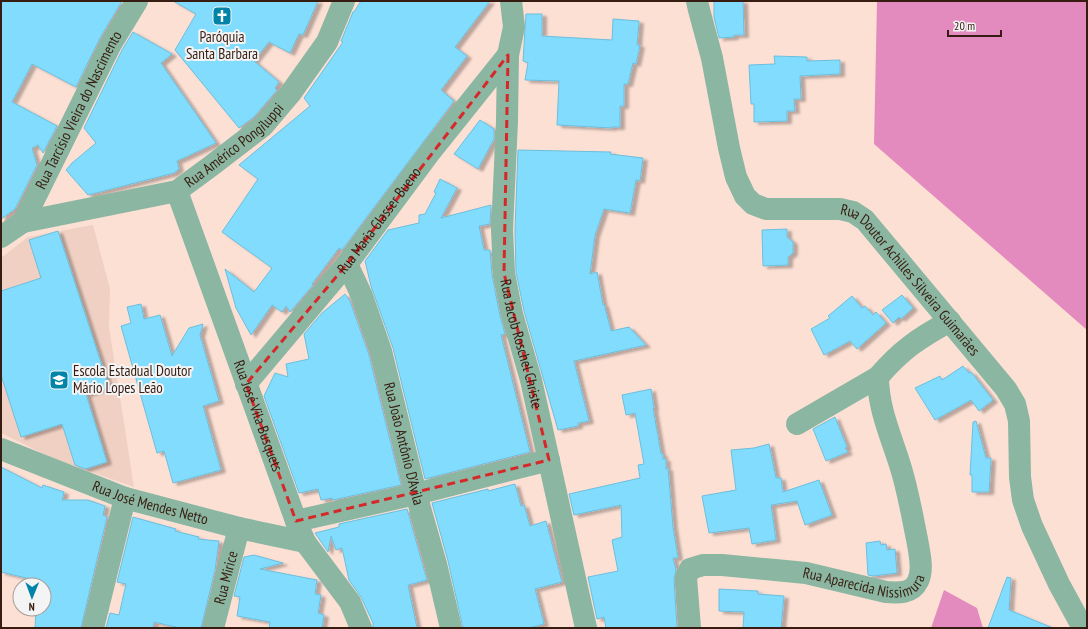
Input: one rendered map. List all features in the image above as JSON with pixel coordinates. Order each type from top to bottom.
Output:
[{"type":"street","name":"Rua Tarcísio Vieira do Nascimento","points":[[23,222],[111,44],[137,1]]},
{"type":"street","name":"Rua Américo Pongiluppi","points":[[1,237],[23,222],[177,191],[237,146],[267,120],[290,94],[327,42],[344,1]]},
{"type":"street","name":"Rua Jacob Roschel Christe","points":[[511,1],[514,27],[508,55],[507,121],[502,230],[504,273],[512,314],[531,380],[586,628]]},
{"type":"street","name":"Rua Doutor Achilles Silveira Guimarães","points":[[697,1],[712,58],[729,148],[736,176],[745,196],[753,204],[766,209],[840,209],[853,212],[865,220],[1006,389],[1015,404],[1019,421],[1020,477],[1023,500],[1032,526],[1059,584],[1083,628]]},
{"type":"street","name":"Rua Maria Glasser Bueno","points":[[246,384],[347,264],[430,151],[508,55]]},
{"type":"street","name":"Rua José Vila Busquets","points":[[177,191],[296,521],[305,542],[350,602],[361,628]]},
{"type":"street","name":"Rua João Antônio D'Avila","points":[[347,264],[362,296],[381,351],[451,628]]},
{"type":"street","points":[[797,424],[878,377],[892,361],[905,350],[950,322]]},
{"type":"street","name":"Rua Aparecida Nissimura","points":[[690,628],[686,578],[690,569],[696,566],[722,565],[806,573],[897,593],[914,588],[919,581],[921,569],[919,554],[909,498],[880,400],[878,377]]},
{"type":"street","name":"Rua José Mendes Netto","points":[[1,449],[125,498],[239,528],[305,542]]},
{"type":"street","points":[[296,521],[416,494],[549,460]]},
{"type":"street","points":[[93,628],[125,498]]},
{"type":"street","name":"Rua Mirice","points":[[213,628],[239,528]]},
{"type":"highlighted area","points":[[508,55],[504,273],[549,460],[296,521],[246,384],[347,264]]},
{"type":"shaded area","points":[[877,1],[1087,1],[1087,330],[874,144]]},
{"type":"shaded area","name":"Escola Estadual Doutor Mário Lopes Leão","points":[[93,225],[110,289],[109,327],[134,487],[54,459],[1,433],[1,258],[28,237]]},
{"type":"shaded area","points":[[944,590],[977,608],[983,628],[931,628]]},
{"type":"building","points":[[1,1],[122,1],[100,38],[76,87],[32,64],[12,102],[57,126],[43,153],[38,145],[32,148],[37,165],[15,209],[1,219]]},
{"type":"building","points":[[173,1],[318,1],[303,35],[299,34],[290,53],[269,42],[254,61],[279,82],[275,88],[277,90],[254,117],[239,128],[175,50],[196,14]]},
{"type":"building","points":[[361,1],[490,1],[455,47],[467,56],[441,90],[454,101],[342,250],[339,248],[312,284],[313,285],[290,312],[286,306],[282,312],[272,305],[251,335],[236,308],[225,269],[254,292],[272,268],[222,232],[258,179],[239,165],[310,106],[304,98],[343,42],[341,41],[353,12]]},
{"type":"building","points":[[714,1],[743,1],[744,35],[719,38],[714,17]]},
{"type":"building","points":[[526,14],[542,14],[542,36],[612,40],[613,19],[639,21],[637,45],[640,45],[636,64],[633,63],[628,84],[624,84],[624,106],[620,106],[620,127],[612,128],[557,125],[559,81],[525,80],[528,63],[523,61]]},
{"type":"building","points":[[133,32],[172,54],[161,63],[216,143],[177,161],[179,169],[174,173],[88,195],[66,170],[96,143],[84,128],[122,50]]},
{"type":"building","points":[[774,56],[807,57],[807,61],[840,60],[840,74],[800,76],[801,99],[794,99],[795,111],[787,111],[787,121],[754,122],[754,104],[751,104],[749,65],[775,64]]},
{"type":"building","points":[[480,120],[494,129],[494,139],[478,169],[454,154]]},
{"type":"building","points":[[518,150],[611,152],[610,154],[643,158],[640,181],[636,180],[630,213],[604,209],[595,235],[590,274],[597,272],[603,305],[604,304],[611,331],[629,327],[646,345],[574,361],[589,421],[578,423],[578,426],[558,430],[524,311],[516,272],[515,230]]},
{"type":"building","points":[[440,179],[457,188],[441,218],[491,205],[490,224],[479,226],[484,250],[490,250],[492,275],[505,334],[501,335],[530,452],[425,479],[393,348],[371,286],[365,261],[388,230],[419,223],[419,215],[425,214],[436,193],[434,192]]},
{"type":"building","points":[[787,229],[787,237],[793,242],[793,253],[788,257],[788,265],[763,266],[762,230]]},
{"type":"building","name":"Escola Estadual Doutor Mário Lopes Leão","points":[[58,231],[109,387],[86,394],[107,462],[85,469],[75,465],[62,424],[21,437],[1,375],[1,291],[41,278],[29,240]]},
{"type":"building","points":[[345,294],[350,301],[369,355],[401,485],[333,500],[332,498],[321,500],[318,489],[299,493],[264,396],[275,373],[288,377],[286,364],[309,359],[304,334],[322,313]]},
{"type":"building","points":[[902,295],[913,308],[901,319],[899,317],[893,323],[882,310]]},
{"type":"building","points":[[852,296],[862,308],[865,306],[873,315],[876,312],[886,323],[857,349],[850,341],[824,355],[811,329],[830,318],[828,316]]},
{"type":"building","points":[[141,304],[144,319],[160,315],[172,356],[189,328],[203,324],[200,335],[219,401],[203,406],[221,470],[173,483],[164,451],[157,453],[121,326],[131,323],[127,307]]},
{"type":"building","points":[[963,366],[969,373],[971,372],[993,400],[979,411],[971,400],[935,420],[915,388],[940,376],[942,380]]},
{"type":"building","points":[[651,389],[661,454],[663,454],[663,459],[666,459],[666,469],[668,468],[673,527],[678,558],[673,558],[676,570],[674,579],[677,628],[606,628],[604,617],[597,619],[588,577],[618,571],[612,540],[622,537],[621,505],[574,515],[569,494],[640,478],[638,465],[644,464],[635,413],[626,415],[622,395]]},
{"type":"building","points":[[835,417],[847,447],[845,448],[848,452],[826,461],[813,429]]},
{"type":"building","points":[[976,421],[986,458],[991,458],[989,492],[972,492],[972,475],[970,475],[973,422]]},
{"type":"building","points":[[769,444],[776,478],[781,478],[783,492],[819,480],[832,515],[805,525],[797,501],[771,505],[776,540],[752,544],[749,528],[709,533],[702,496],[736,490],[731,450],[754,448]]},
{"type":"building","points":[[1,467],[42,488],[43,485],[64,492],[62,500],[88,500],[105,506],[103,515],[107,517],[81,628],[35,628],[36,617],[52,617],[52,577],[22,577],[1,572]]},
{"type":"building","points":[[515,484],[521,506],[524,505],[530,526],[546,521],[562,582],[535,589],[544,624],[529,628],[463,628],[448,561],[432,503]]},
{"type":"building","points":[[407,509],[427,580],[408,585],[417,628],[373,628],[373,623],[361,597],[349,580],[342,548],[336,550],[331,536],[328,552],[315,533],[339,527],[339,524]]},
{"type":"building","points":[[133,517],[176,529],[175,531],[199,537],[198,539],[219,541],[215,570],[201,628],[180,628],[154,622],[153,628],[106,628],[110,613],[119,615],[126,584],[117,582]]},
{"type":"building","points":[[880,541],[881,545],[886,544],[887,550],[895,549],[897,573],[873,576],[868,575],[866,543]]},
{"type":"building","points":[[254,555],[283,563],[260,569],[317,580],[315,594],[321,595],[318,613],[324,615],[322,628],[269,628],[270,622],[237,616],[240,597],[234,596],[244,557]]},
{"type":"building","points":[[1007,577],[1011,578],[1009,610],[1053,628],[988,628]]},
{"type":"building","points":[[719,589],[758,591],[758,594],[784,596],[781,628],[743,628],[744,612],[719,611]]},
{"type":"place","name":"Paróquia Santa Barbara","points":[[222,16]]},
{"type":"place","name":"Escola Estadual Doutor Mário Lopes Leão","points":[[59,380]]}]
